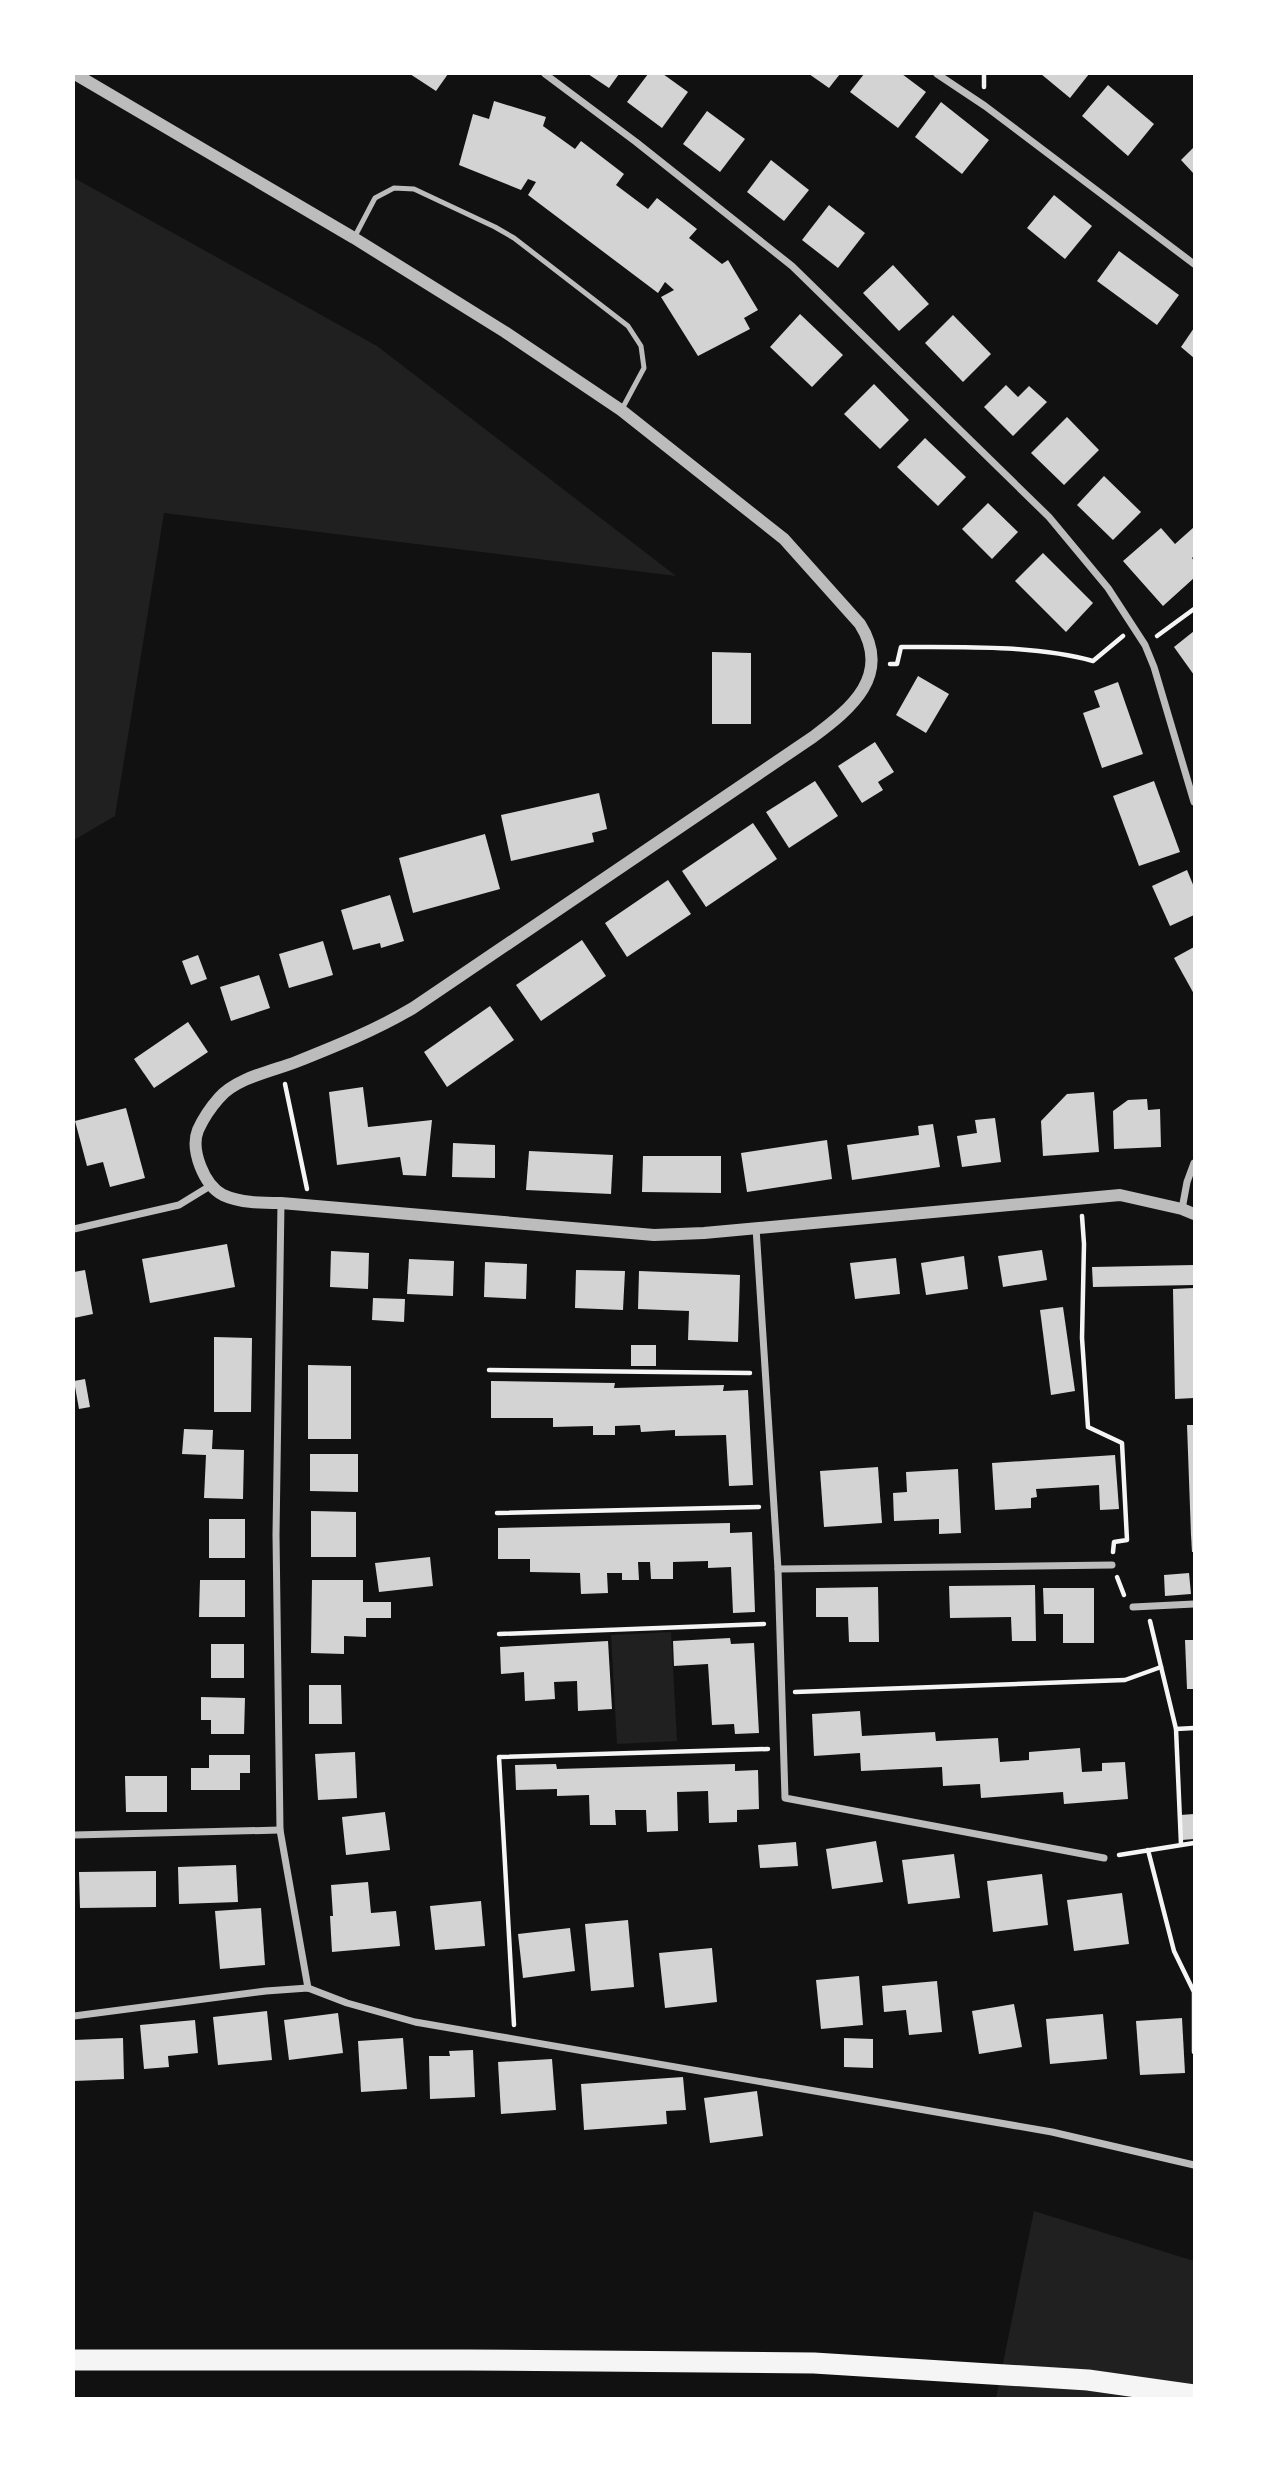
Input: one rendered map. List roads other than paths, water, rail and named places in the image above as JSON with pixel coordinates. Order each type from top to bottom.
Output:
[{"type":"highway","points":[[74,2360],[814,2363],[1088,2380],[1195,2395]]},
{"type":"street","points":[[75,74],[354,238],[505,332],[621,410],[784,539],[860,624],[869,638],[871,648],[867,683],[841,716],[814,737],[423,1002],[386,1024],[240,1084],[220,1096],[197,1132],[198,1153],[203,1175],[209,1186],[224,1196],[262,1203],[654,1235],[704,1233],[1120,1195],[1195,1214]]},
{"type":"street","points":[[545,74],[636,142],[792,266],[1049,517],[1088,562],[1145,645],[1195,802]]},
{"type":"street","points":[[937,74],[985,106],[1195,264]]},
{"type":"street","points":[[1182,1209],[1187,1182],[1195,1163]]},
{"type":"street","points":[[74,1229],[179,1205],[209,1186]]},
{"type":"street","points":[[281,1203],[276,1535],[280,1830],[308,1988]]},
{"type":"street","points":[[755,1228],[778,1569],[785,1798],[1104,1858]]},
{"type":"street","points":[[778,1569],[1112,1565]]},
{"type":"street","points":[[1133,1607],[1195,1604]]},
{"type":"street","points":[[74,1835],[280,1830]]},
{"type":"street","points":[[74,2016],[308,1988],[347,2003],[415,2022],[1052,2132],[1195,2165]]},
{"type":"lane","points":[[354,238],[375,198],[394,188],[414,189],[514,238],[628,326],[641,346],[643,368],[621,410]]}]
